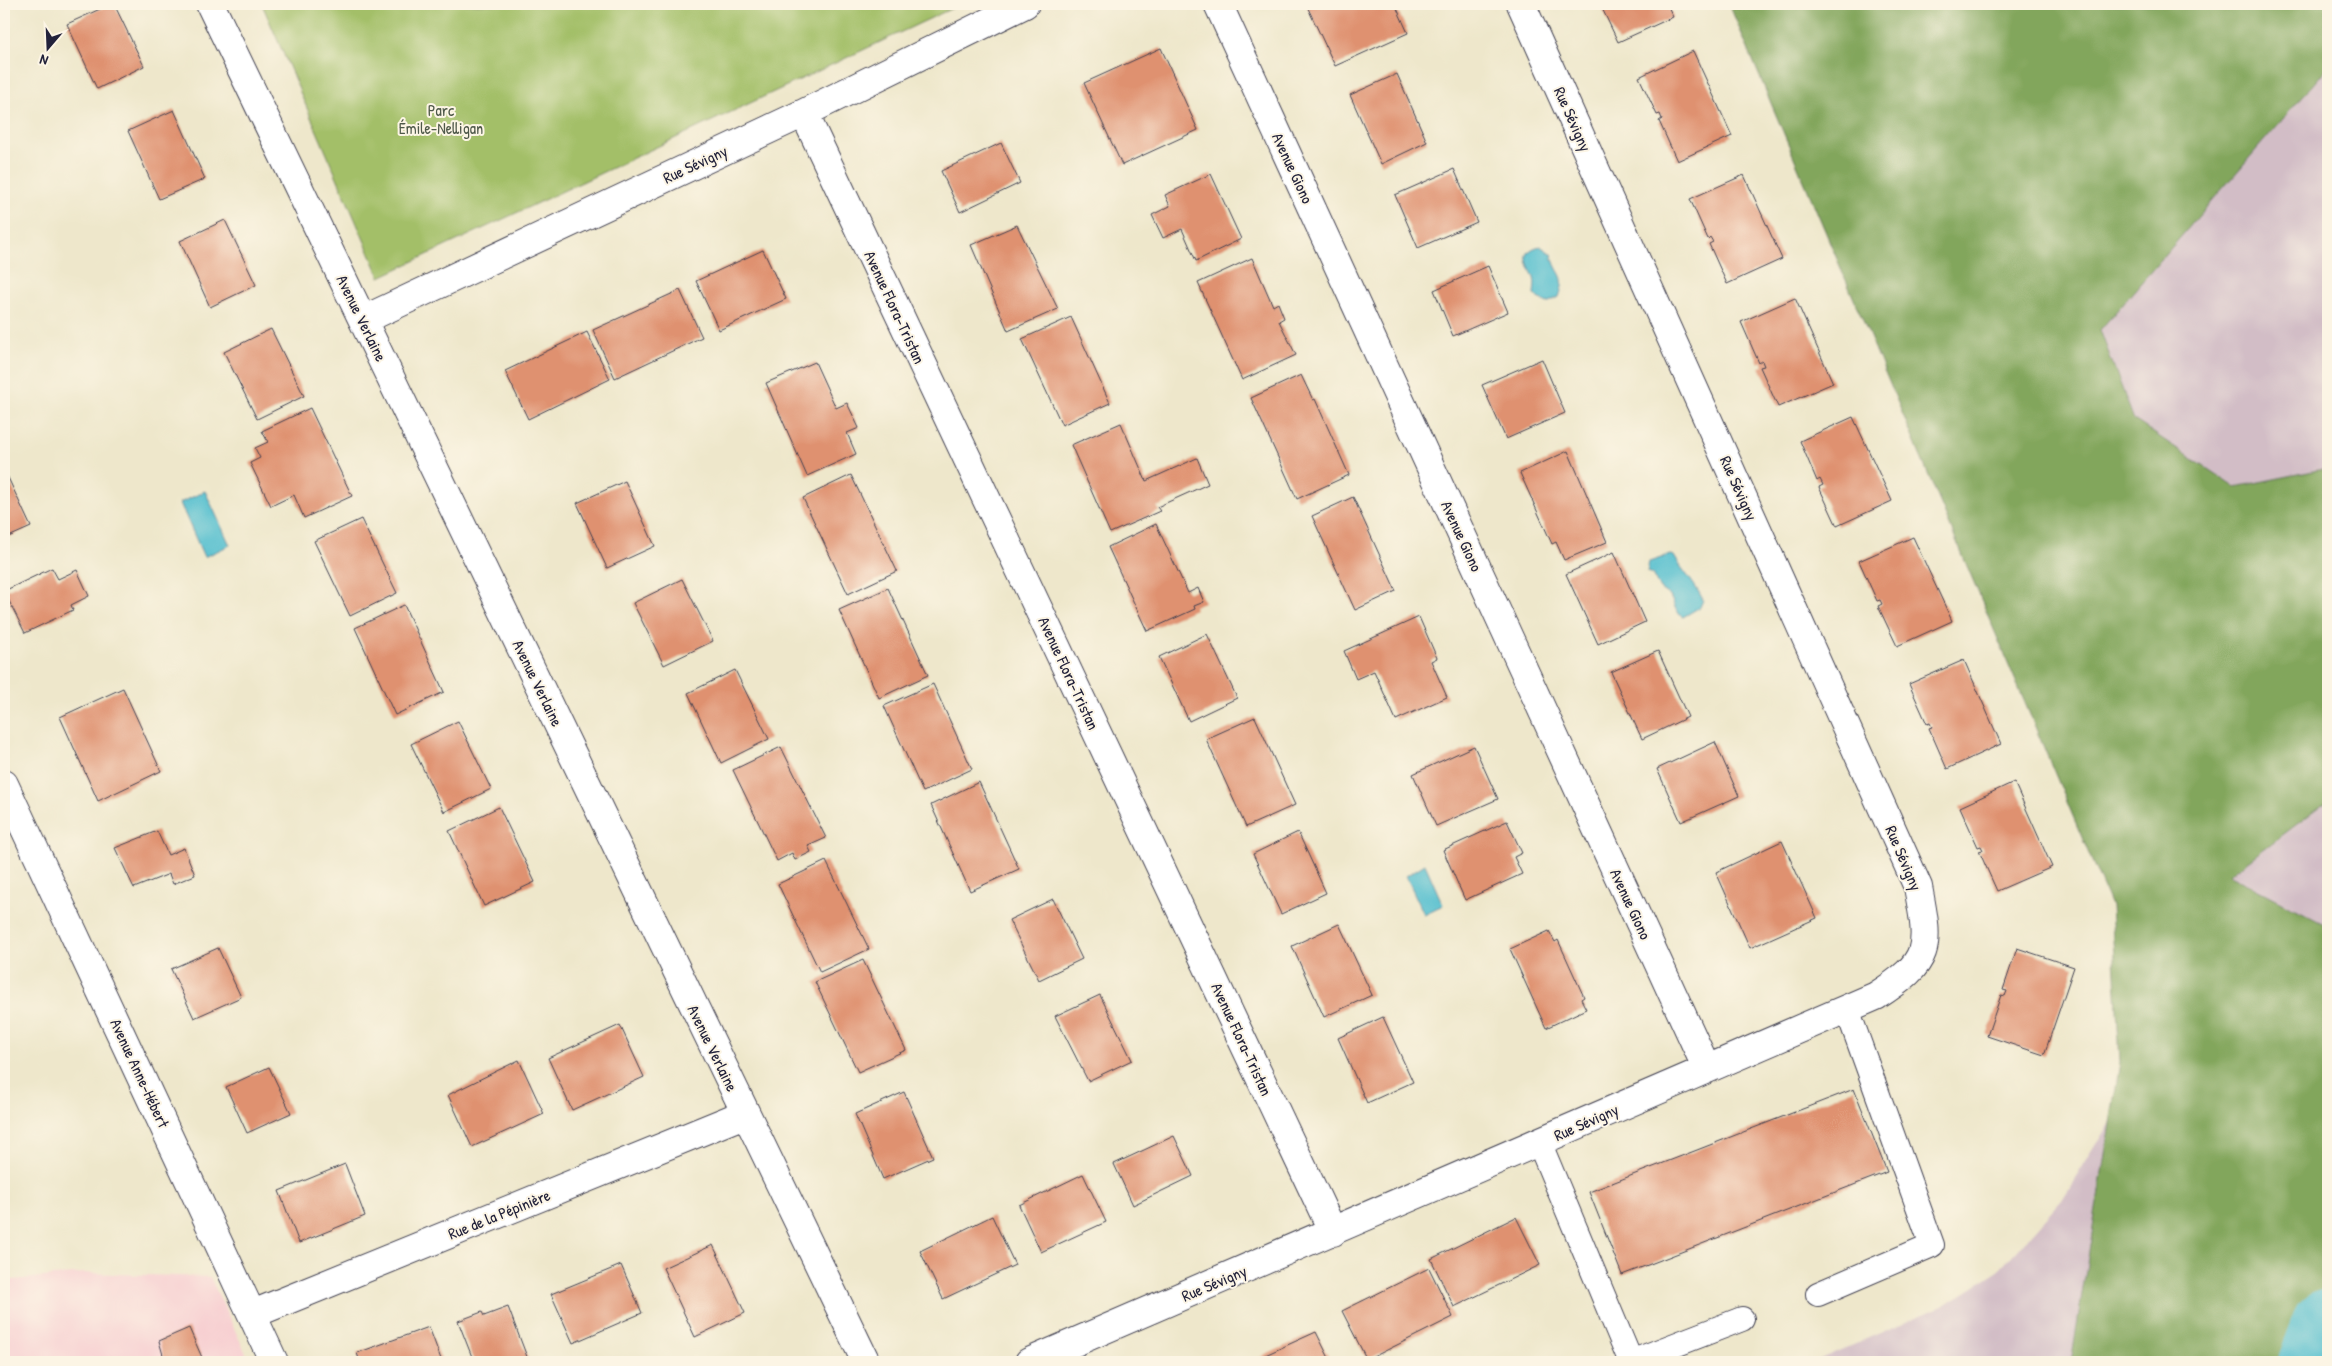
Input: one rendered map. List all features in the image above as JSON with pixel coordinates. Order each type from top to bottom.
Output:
[{"type":"street","name":"Avenue Verlaine","points":[[210,4],[744,1114],[866,1362]]},
{"type":"street","name":"Rue Sévigny","points":[[363,320],[804,113],[1025,4]]},
{"type":"street","name":"Avenue Giono","points":[[1218,4],[1707,1069]]},
{"type":"street","name":"Rue Sévigny","points":[[1029,1362],[1876,996],[1901,980],[1921,958],[1926,930],[1918,887],[1521,4]]},
{"type":"street","name":"Avenue Flora-Tristan","points":[[804,113],[1333,1232]]},
{"type":"street","name":"Avenue Anne-Hébert","points":[[4,784],[274,1362]]},
{"type":"street","name":"Rue de la Pépinière","points":[[253,1314],[744,1114]]},
{"type":"lane","points":[[1818,1294],[1932,1245],[1847,1009]]},
{"type":"lane","points":[[1538,1142],[1631,1362],[1742,1319]]},
{"type":"shaded area","points":[[1729,4],[2328,4],[2328,1362],[1813,1362],[1945,1305],[2000,1269],[2062,1200],[2110,1122],[2120,1062],[2111,906]]},
{"type":"shaded area","points":[[83,1273],[210,1277],[250,1362],[4,1362],[4,1281]]},
{"type":"green space","name":"Parc Émile-Nelligan","points":[[262,4],[961,4],[380,277]]},
{"type":"green space","points":[[1729,4],[2328,4],[2328,67],[2100,330],[2134,420],[2235,487],[2328,468],[2328,801],[2229,875],[2328,926],[2328,1362],[2071,1362],[2120,1062],[2111,906]]},
{"type":"water","points":[[1540,246],[1552,254],[1562,278],[1559,297],[1547,303],[1534,295],[1535,280],[1527,259],[1529,252]]},
{"type":"water","points":[[205,491],[230,545],[204,557],[180,503]]},
{"type":"water","points":[[1670,555],[1674,556],[1703,600],[1700,607],[1683,617],[1678,614],[1670,596],[1660,589],[1652,574],[1647,572],[1649,562]]},
{"type":"water","points":[[1425,864],[1443,905],[1424,914],[1406,876]]},
{"type":"building","points":[[114,4],[144,66],[97,89],[67,24]]},
{"type":"building","points":[[1306,4],[1395,4],[1408,33],[1335,66]]},
{"type":"building","points":[[1600,4],[1667,4],[1673,17],[1618,42]]},
{"type":"building","points":[[1161,48],[1198,130],[1122,165],[1084,83]]},
{"type":"building","points":[[1693,51],[1732,136],[1677,161],[1659,121],[1662,119],[1660,114],[1657,115],[1639,77]]},
{"type":"building","points":[[1397,74],[1427,142],[1381,164],[1350,95]]},
{"type":"building","points":[[174,110],[205,179],[159,199],[128,131]]},
{"type":"building","points":[[1001,143],[1020,183],[960,212],[941,171]]},
{"type":"building","points":[[1454,169],[1477,222],[1418,248],[1395,195]]},
{"type":"building","points":[[1211,174],[1241,239],[1196,261],[1182,229],[1163,238],[1152,215],[1170,206],[1165,195]]},
{"type":"building","points":[[1744,175],[1782,259],[1727,284],[1709,244],[1713,242],[1710,237],[1708,239],[1690,199]]},
{"type":"building","points":[[225,220],[256,285],[210,307],[180,241]]},
{"type":"building","points":[[1017,225],[1058,309],[1008,331],[971,245]]},
{"type":"building","points":[[763,250],[786,299],[719,330],[696,281]]},
{"type":"building","points":[[1252,258],[1273,306],[1278,303],[1284,318],[1279,321],[1296,355],[1242,380],[1198,283]]},
{"type":"building","points":[[1488,266],[1508,312],[1453,336],[1434,290]]},
{"type":"building","points":[[680,290],[702,337],[615,378],[593,330]]},
{"type":"building","points":[[1795,298],[1833,383],[1778,407],[1760,367],[1764,366],[1762,361],[1759,363],[1741,322]]},
{"type":"building","points":[[1071,317],[1110,403],[1062,425],[1022,339]]},
{"type":"building","points":[[271,329],[304,396],[257,419],[224,352]]},
{"type":"building","points":[[587,332],[610,379],[528,419],[505,371]]},
{"type":"building","points":[[1542,359],[1565,413],[1506,439],[1482,385]]},
{"type":"building","points":[[815,362],[836,408],[847,403],[859,428],[847,433],[856,454],[807,476],[766,383]]},
{"type":"building","points":[[1301,375],[1313,400],[1315,399],[1349,475],[1297,499],[1251,398]]},
{"type":"building","points":[[310,408],[352,496],[304,518],[294,495],[271,506],[250,463],[260,458],[255,448],[268,442],[262,431]]},
{"type":"building","points":[[1853,417],[1892,501],[1837,526],[1819,487],[1823,485],[1820,479],[1817,481],[1800,441]]},
{"type":"building","points":[[1121,423],[1146,481],[1197,458],[1208,484],[1157,507],[1160,511],[1110,533],[1071,445]]},
{"type":"building","points":[[1568,451],[1607,542],[1564,560],[1556,542],[1552,544],[1520,473]]},
{"type":"building","points":[[4,469],[31,527],[4,539]]},
{"type":"building","points":[[851,475],[897,571],[848,594],[803,498]]},
{"type":"building","points":[[625,481],[655,546],[607,568],[577,503]]},
{"type":"building","points":[[1353,497],[1396,591],[1355,610],[1312,516]]},
{"type":"building","points":[[361,519],[397,593],[350,616],[314,541]]},
{"type":"building","points":[[1156,524],[1188,593],[1198,588],[1204,602],[1194,606],[1195,609],[1147,631],[1108,547]]},
{"type":"building","points":[[1913,537],[1952,621],[1897,646],[1878,606],[1882,604],[1880,600],[1877,601],[1859,561]]},
{"type":"building","points":[[1614,552],[1645,622],[1598,644],[1566,574]]},
{"type":"building","points":[[52,568],[58,579],[77,570],[89,596],[71,605],[73,610],[25,633],[4,591]]},
{"type":"building","points":[[682,579],[713,641],[664,665],[633,603]]},
{"type":"building","points":[[888,588],[928,675],[879,698],[839,610]]},
{"type":"building","points":[[404,605],[444,692],[395,715],[355,628]]},
{"type":"building","points":[[1419,617],[1437,658],[1431,661],[1447,697],[1396,720],[1374,671],[1356,679],[1344,651]]},
{"type":"building","points":[[1207,634],[1237,698],[1189,721],[1159,657]]},
{"type":"building","points":[[1658,651],[1688,717],[1642,739],[1611,672]]},
{"type":"building","points":[[1964,660],[2001,744],[1947,769],[1929,728],[1932,727],[1930,723],[1927,724],[1909,684]]},
{"type":"building","points":[[735,670],[769,739],[721,763],[688,693]]},
{"type":"building","points":[[933,684],[972,769],[923,792],[884,706]]},
{"type":"building","points":[[123,688],[161,771],[98,801],[60,717]]},
{"type":"building","points":[[1255,717],[1295,805],[1246,827],[1206,739]]},
{"type":"building","points":[[458,721],[491,789],[444,812],[411,744]]},
{"type":"building","points":[[1715,742],[1739,796],[1681,822],[1657,769]]},
{"type":"building","points":[[1474,746],[1498,799],[1436,826],[1413,774]]},
{"type":"building","points":[[781,747],[826,838],[808,846],[811,852],[795,860],[792,853],[777,861],[733,770]]},
{"type":"building","points":[[979,782],[1019,869],[970,891],[931,805]]},
{"type":"building","points":[[2014,782],[2052,867],[1997,891],[1979,851],[1983,850],[1981,846],[1978,847],[1960,807]]},
{"type":"building","points":[[499,807],[535,882],[484,906],[449,831]]},
{"type":"building","points":[[1507,821],[1522,853],[1514,857],[1522,874],[1465,900],[1443,850]]},
{"type":"building","points":[[157,831],[168,855],[184,848],[195,875],[173,884],[169,874],[134,888],[115,848]]},
{"type":"building","points":[[1298,832],[1326,893],[1281,914],[1253,854]]},
{"type":"building","points":[[1782,841],[1817,918],[1750,948],[1716,872]]},
{"type":"building","points":[[826,861],[869,949],[820,972],[778,884]]},
{"type":"building","points":[[1053,899],[1082,959],[1039,980],[1009,920]]},
{"type":"building","points":[[1339,924],[1372,995],[1324,1017],[1292,946]]},
{"type":"building","points":[[1549,931],[1555,942],[1558,940],[1584,997],[1581,999],[1586,1009],[1546,1028],[1510,949]]},
{"type":"building","points":[[218,948],[241,997],[194,1018],[171,969]]},
{"type":"building","points":[[2017,948],[2074,967],[2044,1055],[1987,1036],[2001,995],[2005,996],[2007,991],[2003,990]]},
{"type":"building","points":[[863,960],[906,1050],[858,1072],[815,982]]},
{"type":"building","points":[[1100,995],[1132,1060],[1088,1081],[1055,1016]]},
{"type":"building","points":[[1383,1017],[1413,1082],[1367,1103],[1338,1038]]},
{"type":"building","points":[[620,1025],[644,1077],[572,1110],[548,1058]]},
{"type":"building","points":[[519,1060],[544,1114],[472,1147],[448,1095]]},
{"type":"building","points":[[269,1067],[291,1113],[247,1133],[226,1087]]},
{"type":"building","points":[[1854,1089],[1887,1172],[1622,1275],[1589,1192]]},
{"type":"building","points":[[904,1092],[933,1157],[883,1179],[855,1114]]},
{"type":"building","points":[[1174,1136],[1193,1176],[1133,1205],[1114,1164]]},
{"type":"building","points":[[345,1164],[365,1216],[299,1243],[279,1191]]},
{"type":"building","points":[[1083,1174],[1106,1222],[1041,1252],[1019,1205]]},
{"type":"building","points":[[992,1216],[1015,1265],[943,1299],[920,1251]]},
{"type":"building","points":[[1516,1217],[1540,1265],[1454,1307],[1431,1259]]},
{"type":"building","points":[[713,1245],[745,1313],[695,1337],[663,1268]]},
{"type":"building","points":[[621,1265],[642,1313],[573,1343],[551,1294]]},
{"type":"building","points":[[1429,1268],[1453,1317],[1367,1360],[1342,1311]]},
{"type":"building","points":[[508,1307],[529,1362],[474,1362],[458,1321],[482,1312],[484,1316]]},
{"type":"building","points":[[429,1327],[442,1362],[360,1362],[357,1353]]},
{"type":"building","points":[[189,1328],[204,1362],[165,1362],[159,1341]]},
{"type":"building","points":[[1316,1332],[1331,1362],[1250,1362]]},
{"type":"waterway","points":[[2314,1362],[2328,1325]]}]
